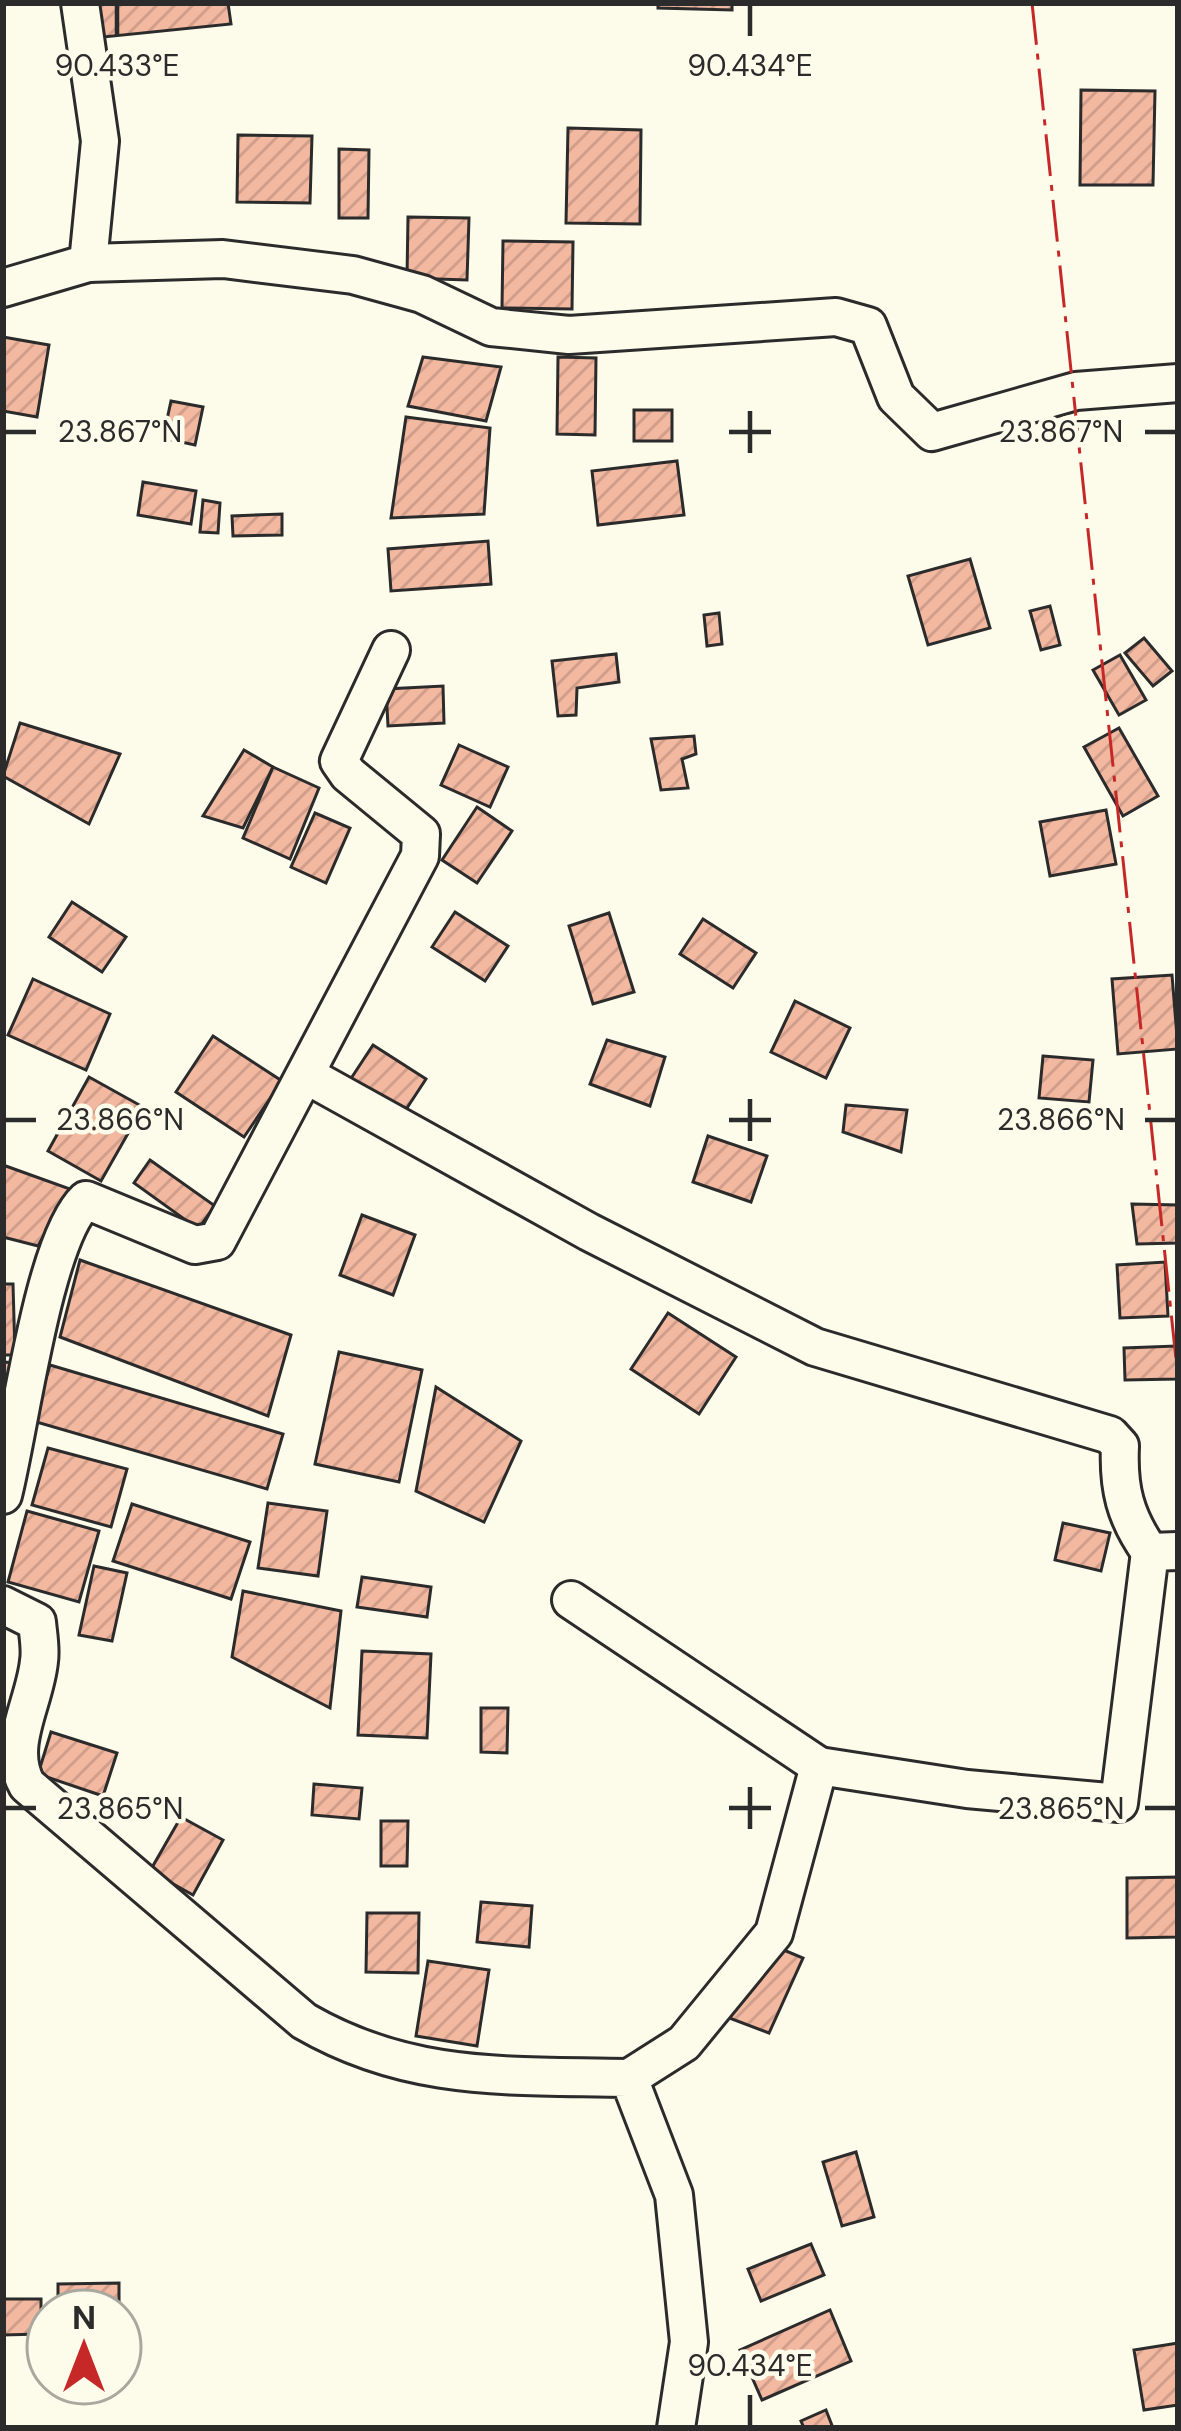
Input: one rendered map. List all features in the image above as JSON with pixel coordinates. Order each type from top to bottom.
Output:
[{"type":"street","points":[[80,3],[100,141],[88,263]]},
{"type":"street","points":[[3,288],[88,263],[155,265],[223,259],[353,275],[422,294],[491,327],[568,334],[836,317],[868,326],[896,397],[932,432],[1076,391],[1178,383]]},
{"type":"street","points":[[3,1495],[53,1267],[72,1213],[86,1200],[195,1245],[217,1241],[420,856],[421,833],[348,774],[339,760],[391,650]]},
{"type":"street","points":[[308,1076],[590,1232],[815,1347],[1110,1435],[1120,1446],[1118,1485],[1132,1526],[1164,1551],[1118,1803],[819,1766],[571,1600]]},
{"type":"street","points":[[3,1605],[37,1622],[40,1659],[18,1750],[17,1768],[27,1785],[304,2021],[343,2044],[442,2074],[629,2078],[684,2043],[774,1933],[819,1766]]},
{"type":"street","points":[[629,2078],[674,2195],[689,2342],[676,2428]]},
{"type":"building","points":[[85,3],[228,3],[231,24],[94,38]]},
{"type":"building","points":[[658,3],[732,3],[732,10],[658,8]]},
{"type":"building","points":[[1081,90],[1155,91],[1153,185],[1080,185]]},
{"type":"building","points":[[568,128],[641,130],[640,224],[566,223]]},
{"type":"building","points":[[238,135],[312,136],[310,203],[237,202]]},
{"type":"building","points":[[339,149],[369,150],[368,218],[339,218]]},
{"type":"building","points":[[408,217],[469,218],[467,280],[407,278]]},
{"type":"building","points":[[503,241],[573,242],[572,309],[502,308]]},
{"type":"building","points":[[3,337],[49,345],[37,417],[3,411]]},
{"type":"building","points":[[423,357],[501,367],[486,421],[408,406]]},
{"type":"building","points":[[558,357],[596,358],[595,435],[557,434]]},
{"type":"building","points":[[171,401],[203,407],[195,445],[163,438]]},
{"type":"building","points":[[634,410],[672,410],[672,441],[634,441]]},
{"type":"building","points":[[406,417],[490,428],[484,514],[391,518]]},
{"type":"building","points":[[677,461],[684,515],[598,525],[592,471]]},
{"type":"building","points":[[143,482],[196,491],[191,524],[138,515]]},
{"type":"building","points":[[203,500],[220,503],[218,533],[200,532]]},
{"type":"building","points":[[282,514],[282,535],[233,536],[232,516]]},
{"type":"building","points":[[488,541],[491,584],[391,591],[388,549]]},
{"type":"building","points":[[970,559],[990,628],[928,645],[908,576]]},
{"type":"building","points":[[1050,606],[1060,645],[1041,650],[1030,611]]},
{"type":"building","points":[[719,613],[722,644],[707,646],[704,615]]},
{"type":"building","points":[[1144,638],[1172,671],[1153,686],[1125,653]]},
{"type":"building","points":[[616,654],[619,682],[577,688],[576,715],[558,716],[552,661]]},
{"type":"building","points":[[1120,655],[1146,700],[1119,715],[1093,670]]},
{"type":"building","points":[[443,686],[444,723],[388,726],[386,689]]},
{"type":"building","points":[[20,723],[120,754],[89,824],[3,776]]},
{"type":"building","points":[[1119,728],[1158,796],[1123,816],[1084,747]]},
{"type":"building","points":[[694,736],[696,754],[682,759],[688,788],[661,790],[651,739]]},
{"type":"building","points":[[459,745],[508,767],[490,807],[441,785]]},
{"type":"building","points":[[244,750],[273,767],[243,828],[203,816]]},
{"type":"building","points":[[273,767],[319,788],[290,859],[243,838]]},
{"type":"building","points":[[477,807],[512,831],[477,883],[442,860]]},
{"type":"building","points":[[1106,810],[1116,864],[1050,876],[1040,822]]},
{"type":"building","points":[[315,813],[350,828],[326,883],[291,867]]},
{"type":"building","points":[[72,902],[126,937],[102,972],[49,937]]},
{"type":"building","points":[[455,912],[508,946],[485,981],[432,947]]},
{"type":"building","points":[[609,913],[634,992],[593,1004],[569,926]]},
{"type":"building","points":[[703,919],[756,953],[733,988],[680,954]]},
{"type":"building","points":[[1172,975],[1178,1049],[1118,1054],[1112,979]]},
{"type":"building","points":[[33,979],[110,1014],[86,1070],[8,1035]]},
{"type":"building","points":[[795,1001],[850,1028],[826,1078],[771,1052]]},
{"type":"building","points":[[213,1036],[282,1081],[244,1137],[176,1092]]},
{"type":"building","points":[[607,1040],[665,1057],[650,1106],[590,1084]]},
{"type":"building","points":[[373,1045],[426,1079],[403,1114],[350,1080]]},
{"type":"building","points":[[1043,1056],[1093,1060],[1089,1102],[1039,1098]]},
{"type":"building","points":[[89,1077],[143,1107],[101,1181],[48,1151]]},
{"type":"building","points":[[846,1105],[907,1110],[901,1152],[843,1132]]},
{"type":"building","points":[[708,1136],[767,1156],[751,1202],[693,1182]]},
{"type":"building","points":[[150,1160],[215,1206],[198,1229],[134,1183]]},
{"type":"building","points":[[3,1165],[70,1189],[38,1246],[3,1237]]},
{"type":"building","points":[[1132,1204],[1178,1205],[1178,1243],[1137,1244]]},
{"type":"building","points":[[362,1215],[415,1235],[393,1295],[340,1275]]},
{"type":"building","points":[[80,1260],[291,1335],[268,1416],[60,1337]]},
{"type":"building","points":[[1165,1262],[1168,1316],[1120,1318],[1117,1265]]},
{"type":"building","points":[[3,1284],[13,1284],[15,1355],[3,1355]]},
{"type":"building","points":[[668,1313],[736,1357],[699,1414],[631,1369]]},
{"type":"building","points":[[1176,1346],[1177,1379],[1125,1380],[1124,1348]]},
{"type":"building","points":[[339,1352],[422,1370],[399,1482],[315,1464]]},
{"type":"building","points":[[3,1362],[16,1363],[16,1391],[3,1391]]},
{"type":"building","points":[[50,1365],[283,1434],[267,1489],[33,1421]]},
{"type":"building","points":[[436,1387],[521,1441],[484,1522],[416,1491]]},
{"type":"building","points":[[48,1448],[127,1469],[111,1527],[32,1505]]},
{"type":"building","points":[[268,1503],[327,1511],[318,1576],[258,1568]]},
{"type":"building","points":[[132,1504],[250,1542],[231,1599],[113,1561]]},
{"type":"building","points":[[27,1511],[99,1531],[79,1602],[8,1582]]},
{"type":"building","points":[[1063,1523],[1110,1533],[1101,1571],[1055,1560]]},
{"type":"building","points":[[94,1566],[127,1573],[112,1641],[79,1635]]},
{"type":"building","points":[[362,1577],[431,1587],[427,1617],[357,1607]]},
{"type":"building","points":[[243,1591],[341,1611],[330,1708],[232,1657]]},
{"type":"building","points":[[362,1651],[431,1654],[427,1738],[358,1735]]},
{"type":"building","points":[[481,1708],[508,1708],[507,1753],[481,1752]]},
{"type":"building","points":[[51,1732],[117,1753],[103,1796],[38,1774]]},
{"type":"building","points":[[314,1784],[362,1788],[359,1819],[312,1815]]},
{"type":"building","points":[[181,1817],[223,1840],[193,1895],[150,1871]]},
{"type":"building","points":[[381,1821],[408,1821],[407,1866],[381,1866]]},
{"type":"building","points":[[1178,1877],[1178,1937],[1127,1938],[1127,1878]]},
{"type":"building","points":[[481,1902],[532,1906],[529,1947],[477,1942]]},
{"type":"building","points":[[367,1913],[419,1913],[418,1973],[366,1972]]},
{"type":"building","points":[[767,1943],[803,1958],[769,2033],[724,2016]]},
{"type":"building","points":[[428,1961],[489,1970],[477,2046],[416,2036]]},
{"type":"building","points":[[856,2152],[874,2217],[842,2226],[823,2162]]},
{"type":"building","points":[[811,2244],[824,2275],[761,2301],[748,2269]]},
{"type":"building","points":[[119,2283],[119,2287],[58,2287]]},
{"type":"building","points":[[3,2299],[24,2299],[24,2334],[3,2335]]},
{"type":"building","points":[[830,2310],[851,2361],[762,2400],[740,2350]]},
{"type":"building","points":[[1178,2343],[1178,2405],[1144,2410],[1134,2350]]},
{"type":"building","points":[[826,2410],[833,2428],[804,2428],[801,2421]]},
{"type":"power","points":[[1032,3],[1178,1378]]}]
